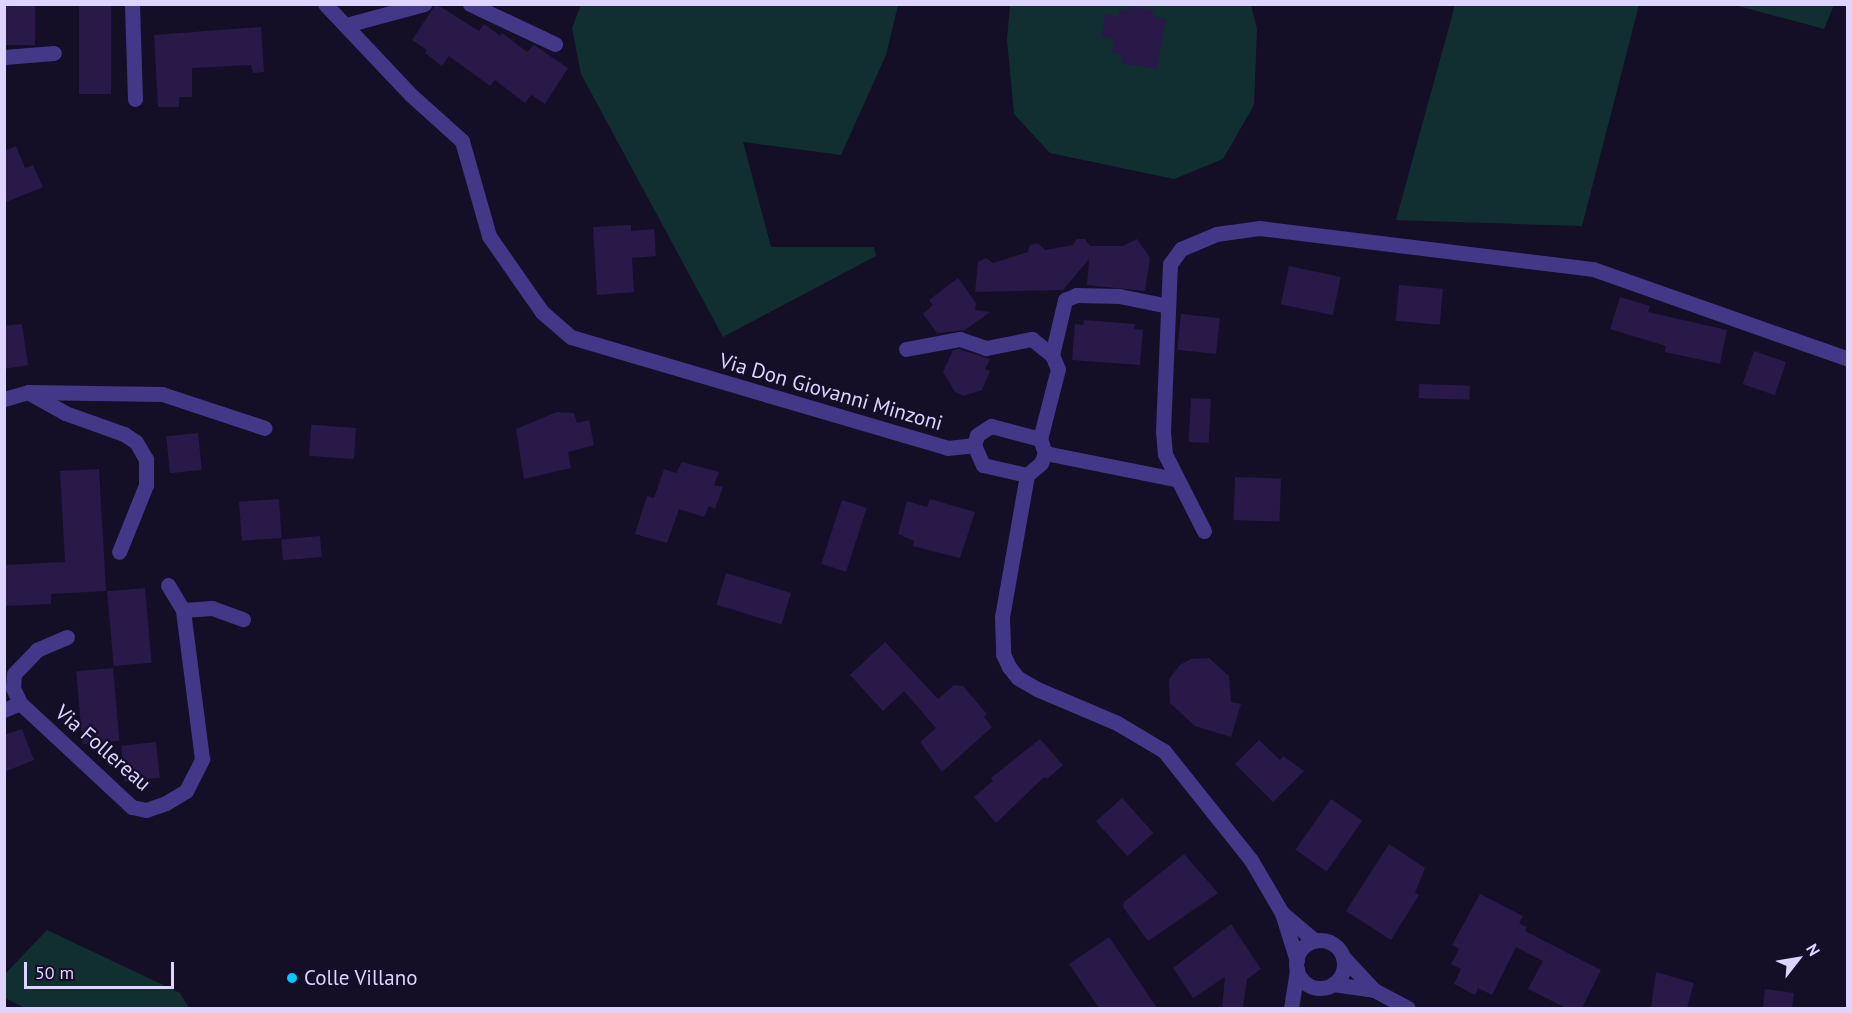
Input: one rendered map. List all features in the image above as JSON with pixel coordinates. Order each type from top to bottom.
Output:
[{"type":"street","points":[[132,4],[135,99]]},
{"type":"street","name":"Via Don Giovanni Minzoni","points":[[325,4],[462,141],[489,236],[542,312],[571,338],[947,448],[974,445]]},
{"type":"street","points":[[346,25],[424,4]]},
{"type":"street","points":[[470,4],[555,44]]},
{"type":"street","points":[[4,57],[54,53]]},
{"type":"street","points":[[1204,531],[1164,454],[1163,431],[1170,264],[1181,249],[1215,234],[1259,228],[1593,269],[1848,359]]},
{"type":"street","points":[[1052,355],[1065,300],[1076,295],[1119,296],[1168,306]]},
{"type":"street","points":[[906,349],[960,339],[986,348],[1032,339],[1052,355],[1058,369],[1042,446],[1041,463],[1027,475],[1002,617],[1003,654],[1009,667],[1018,678],[1037,689],[1117,723],[1164,751],[1251,860],[1282,913],[1297,965],[1305,981],[1318,987]]},
{"type":"street","points":[[4,399],[28,392],[162,394],[265,428]]},
{"type":"street","points":[[28,392],[65,413],[124,434],[136,442],[146,459],[146,485],[119,552]]},
{"type":"street","points":[[1027,475],[983,465],[974,445],[977,435],[991,426],[1042,446],[1175,479]]},
{"type":"street","name":"Via Follereau","points":[[20,704],[132,807],[146,810],[166,803],[186,790],[202,759],[183,610],[168,585]]},
{"type":"street","points":[[183,610],[212,608],[243,620]]},
{"type":"street","points":[[4,710],[20,704],[13,688],[14,674],[37,650],[67,637]]},
{"type":"street","points":[[1282,913],[1315,941],[1335,945],[1343,957],[1374,990],[1408,1008]]},
{"type":"street","points":[[1291,1008],[1297,965],[1302,948],[1315,941]]},
{"type":"street","points":[[1333,984],[1343,972],[1343,957]]},
{"type":"street","points":[[1291,1008],[1318,987],[1333,984],[1374,990]]},
{"type":"green space","points":[[581,5],[898,5],[886,55],[841,155],[743,142],[771,247],[874,247],[876,256],[723,337],[581,74],[572,28]]},
{"type":"green space","points":[[1010,5],[1251,5],[1257,29],[1254,105],[1223,159],[1174,179],[1050,153],[1014,114],[1007,39]]},
{"type":"green space","points":[[1455,5],[1639,5],[1582,226],[1396,220]]},
{"type":"green space","points":[[1735,5],[1834,5],[1824,29]]},
{"type":"green space","points":[[47,930],[180,993],[189,1008],[25,1008],[5,998],[5,974]]},
{"type":"building","points":[[5,4],[35,4],[35,45],[5,45]]},
{"type":"building","points":[[79,4],[111,4],[111,94],[79,94]]},
{"type":"building","points":[[436,4],[479,31],[484,24],[500,36],[502,33],[527,52],[534,45],[568,68],[545,104],[531,95],[525,103],[495,80],[490,86],[449,56],[442,66],[425,53],[427,50],[412,40]]},
{"type":"building","points":[[1129,6],[1153,10],[1152,16],[1166,19],[1157,69],[1121,63],[1122,55],[1112,53],[1115,39],[1101,37],[1105,14],[1118,17],[1120,9],[1129,11]]},
{"type":"building","points":[[261,27],[264,72],[253,73],[251,65],[192,68],[192,97],[179,97],[179,107],[158,107],[154,35]]},
{"type":"building","points":[[16,146],[25,168],[33,165],[43,187],[4,203],[4,151]]},
{"type":"building","points":[[631,225],[631,231],[654,229],[656,256],[632,258],[634,292],[597,295],[593,227]]},
{"type":"building","points":[[1077,239],[1085,239],[1090,246],[1123,246],[1137,239],[1150,258],[1145,291],[1087,285],[1089,259],[1063,290],[975,292],[978,262],[986,258],[993,263],[1028,252],[1030,245],[1038,243],[1045,250],[1073,245]]},
{"type":"building","points":[[1289,266],[1341,277],[1333,315],[1281,304]]},
{"type":"building","points":[[958,278],[976,303],[975,310],[990,312],[965,330],[937,333],[923,314],[933,305],[929,300]]},
{"type":"building","points":[[1399,285],[1443,289],[1440,325],[1396,321]]},
{"type":"building","points":[[1620,297],[1650,306],[1648,312],[1727,330],[1720,364],[1665,352],[1666,346],[1610,329]]},
{"type":"building","points":[[1181,314],[1220,318],[1216,354],[1177,350]]},
{"type":"building","points":[[1084,320],[1135,324],[1134,329],[1143,330],[1140,365],[1072,360],[1075,324],[1083,325]]},
{"type":"building","points":[[22,324],[28,365],[4,369],[4,326]]},
{"type":"building","points":[[959,349],[990,359],[985,369],[990,371],[982,390],[964,396],[955,392],[943,372],[953,350]]},
{"type":"building","points":[[1754,351],[1786,362],[1775,395],[1743,384]]},
{"type":"building","points":[[1419,384],[1470,386],[1469,400],[1419,398]]},
{"type":"building","points":[[1191,398],[1211,399],[1209,443],[1189,442]]},
{"type":"building","points":[[557,412],[574,413],[577,423],[589,420],[594,445],[568,452],[571,468],[524,479],[516,429]]},
{"type":"building","points":[[311,425],[356,428],[354,459],[309,456]]},
{"type":"building","points":[[198,433],[202,470],[170,473],[166,436]]},
{"type":"building","points":[[682,462],[719,472],[714,485],[723,487],[715,509],[709,506],[704,517],[679,509],[667,543],[635,534],[647,496],[654,498],[664,469],[676,473]]},
{"type":"building","points":[[99,469],[106,591],[51,594],[51,604],[4,606],[4,565],[65,562],[60,471]]},
{"type":"building","points":[[1235,477],[1281,479],[1279,522],[1233,520]]},
{"type":"building","points":[[279,499],[282,538],[242,541],[239,502]]},
{"type":"building","points":[[930,499],[975,512],[960,558],[913,546],[914,541],[898,534],[907,501],[927,507]]},
{"type":"building","points":[[842,500],[867,508],[846,572],[821,564]]},
{"type":"building","points":[[320,536],[322,557],[283,560],[281,539]]},
{"type":"building","points":[[726,573],[791,593],[781,624],[716,605]]},
{"type":"building","points":[[145,588],[152,663],[114,666],[107,591]]},
{"type":"building","points":[[885,642],[938,699],[954,685],[963,686],[987,714],[984,717],[992,727],[942,772],[920,742],[936,728],[904,691],[883,711],[850,675]]},
{"type":"building","points":[[1209,658],[1229,676],[1231,702],[1241,704],[1231,737],[1195,726],[1170,703],[1169,679],[1180,665],[1191,659]]},
{"type":"building","points":[[113,668],[119,741],[83,744],[76,671]]},
{"type":"building","points":[[22,729],[34,760],[4,772],[4,735]]},
{"type":"building","points":[[1040,739],[1063,765],[1047,779],[1044,777],[996,823],[974,797],[993,781],[991,778]]},
{"type":"building","points":[[1259,740],[1280,760],[1283,756],[1304,771],[1273,802],[1235,764]]},
{"type":"building","points":[[156,742],[160,778],[125,781],[121,746]]},
{"type":"building","points":[[1122,798],[1153,833],[1127,856],[1096,821]]},
{"type":"building","points":[[1331,799],[1362,821],[1327,872],[1295,850]]},
{"type":"building","points":[[1389,844],[1425,868],[1415,893],[1419,895],[1391,940],[1346,911]]},
{"type":"building","points":[[1184,854],[1218,893],[1148,941],[1123,907],[1124,902]]},
{"type":"building","points":[[1480,894],[1523,916],[1519,923],[1527,927],[1525,931],[1601,970],[1582,1008],[1566,1008],[1528,989],[1543,961],[1516,947],[1492,995],[1478,988],[1475,995],[1454,984],[1461,969],[1451,964],[1459,949],[1452,945]]},
{"type":"building","points":[[1231,924],[1261,969],[1247,979],[1243,1008],[1222,1008],[1225,977],[1193,998],[1173,968]]},
{"type":"building","points":[[1109,937],[1157,1008],[1099,1008],[1069,964]]},
{"type":"building","points":[[1656,972],[1694,983],[1687,1008],[1651,1008]]},
{"type":"building","points":[[1765,989],[1794,993],[1792,1008],[1763,1008]]},
{"type":"place","name":"Colle Villano","points":[[292,978]]}]
